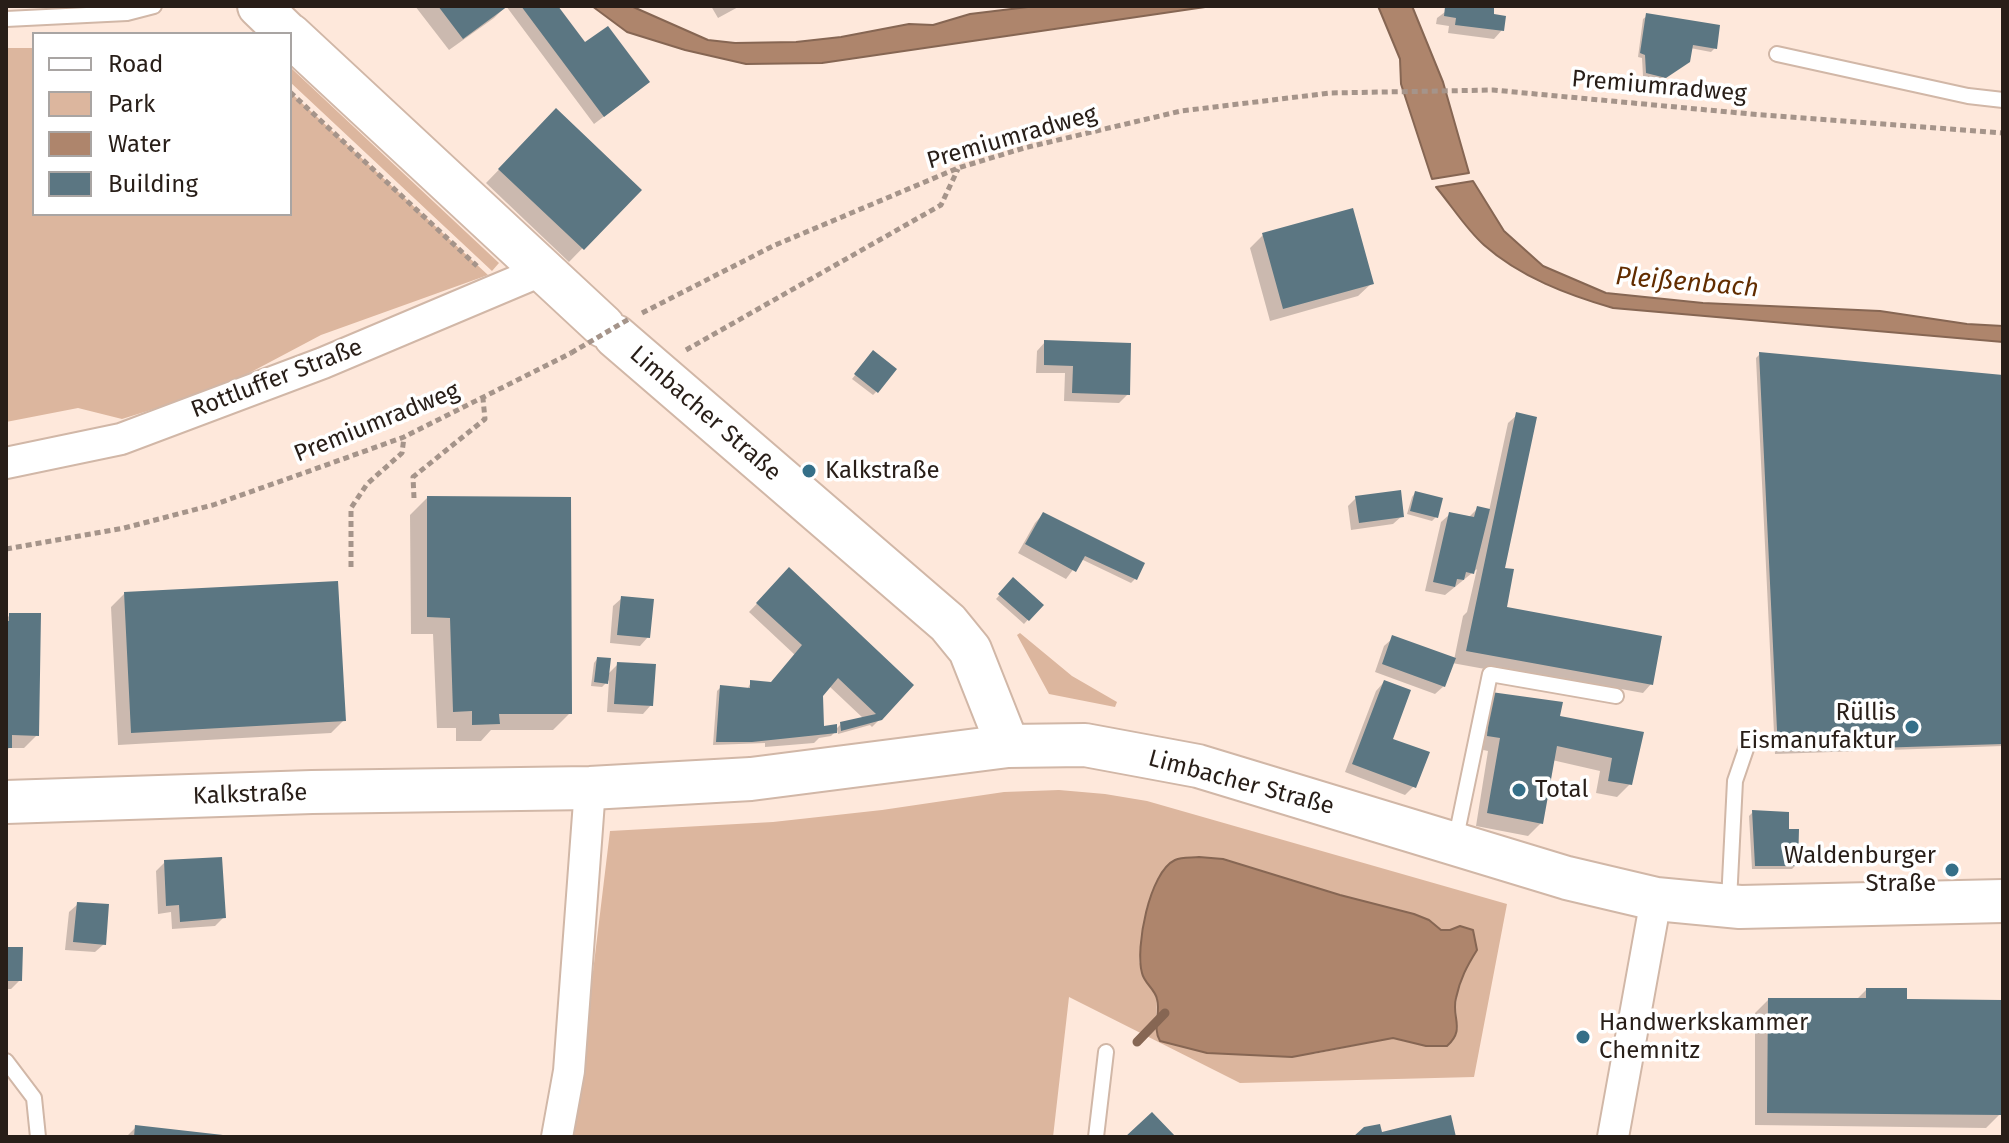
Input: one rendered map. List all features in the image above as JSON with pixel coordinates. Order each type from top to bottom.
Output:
[{"type":"main road","name":"Limbacher Straße","points":[[259,6],[286,32]]},
{"type":"main road","name":"Limbacher Straße","points":[[292,38],[532,275],[616,327],[653,369],[948,623],[970,650],[1008,746],[1085,745],[1198,766],[1567,878],[1656,899],[1729,906],[2003,901]]},
{"type":"main road","name":"Kalkstraße","points":[[6,802],[590,788],[751,779],[1008,746]]},
{"type":"street","name":"Rottluffer Straße","points":[[6,463],[121,439],[323,363],[532,275]]},
{"type":"street","points":[[557,1137],[569,1071],[590,788]]},
{"type":"street","points":[[1613,1137],[1656,899]]},
{"type":"lane","points":[[6,19],[127,13],[154,6]]},
{"type":"lane","points":[[1777,54],[1968,96],[2003,100]]},
{"type":"lane","points":[[1455,844],[1490,674],[1616,696]]},
{"type":"lane","points":[[1729,906],[1735,781],[1747,746]]},
{"type":"lane","points":[[1096,1137],[1106,1052]]},
{"type":"lane","points":[[6,1061],[34,1098],[38,1137]]},
{"type":"path","name":"Premiumradweg","points":[[6,549],[124,528],[213,505],[404,437],[483,399],[773,246],[958,168],[1024,148],[1181,111],[1330,93],[1493,90],[2003,133]]},
{"type":"path","points":[[292,94],[488,275],[532,275]]},
{"type":"path","points":[[653,369],[941,205],[958,168]]},
{"type":"path","points":[[414,498],[413,477],[485,419],[483,399]]},
{"type":"path","points":[[351,567],[351,508],[367,484],[402,453],[404,437]]},
{"type":"green space","points":[[6,48],[32,48],[32,216],[292,216],[292,94],[488,275],[321,335],[221,388],[122,419],[78,408],[6,422]]},
{"type":"green space","points":[[292,69],[499,263],[492,271],[292,84]]},
{"type":"green space","points":[[1020,633],[1072,676],[1117,702],[1115,707],[1049,694],[1017,635]]},
{"type":"green space","points":[[1059,790],[1147,801],[1507,904],[1474,1077],[1240,1083],[1069,997],[1053,1137],[573,1137],[610,831],[773,822],[1004,792]],"holes":[[[1223,859],[1429,920],[1441,930],[1450,930],[1477,950],[1458,988],[1458,1029],[1426,1046],[1393,1038],[1313,1054],[1156,1031],[1157,995],[1139,962],[1147,906],[1161,873],[1168,865]]]},
{"type":"water","points":[[592,6],[631,6],[708,40],[735,43],[796,42],[841,37],[909,24],[933,25],[970,14],[1036,6],[1212,6],[822,63],[746,64],[627,32]]},
{"type":"water","points":[[1378,6],[1412,6],[1443,82],[1469,173],[1432,179],[1401,84],[1400,59]]},
{"type":"water","points":[[1473,181],[1504,231],[1543,266],[1606,293],[1703,303],[1880,311],[2003,326],[2003,342],[1613,308],[1596,303],[1529,276],[1477,239],[1436,187]]},
{"type":"water","points":[[1178,859],[1223,859],[1414,914],[1429,920],[1441,930],[1460,926],[1473,930],[1477,950],[1458,991],[1455,1005],[1457,1029],[1453,1040],[1447,1046],[1426,1046],[1393,1038],[1292,1057],[1207,1053],[1160,1041],[1157,999],[1143,977],[1140,962],[1146,912],[1158,879],[1166,867]]},
{"type":"building","points":[[438,6],[508,6],[463,39]]},
{"type":"building","points":[[521,6],[558,6],[585,42],[608,26],[650,82],[604,117]]},
{"type":"building","points":[[1445,7],[1494,7],[1494,14],[1506,16],[1504,31],[1455,25],[1456,18],[1444,16]]},
{"type":"building","points":[[1646,13],[1720,25],[1717,49],[1693,45],[1690,62],[1666,78],[1646,73],[1645,55],[1640,53]]},
{"type":"building","points":[[556,108],[642,190],[584,250],[498,169]]},
{"type":"building","points":[[1353,208],[1374,284],[1283,309],[1262,233]]},
{"type":"building","points":[[1044,340],[1131,343],[1130,395],[1072,393],[1073,366],[1044,365]]},
{"type":"building","points":[[873,350],[897,369],[878,393],[854,374]]},
{"type":"building","points":[[1759,352],[2003,375],[2003,744],[1778,751]]},
{"type":"building","points":[[1516,412],[1537,417],[1505,568],[1514,569],[1507,607],[1662,636],[1653,685],[1466,651]]},
{"type":"building","points":[[1401,490],[1404,517],[1359,523],[1355,496]]},
{"type":"building","points":[[1415,491],[1443,498],[1438,518],[1410,511]]},
{"type":"building","points":[[427,496],[571,497],[572,714],[499,714],[500,724],[472,725],[472,711],[453,712],[450,618],[427,617]]},
{"type":"building","points":[[1477,506],[1490,509],[1474,574],[1466,572],[1464,580],[1457,579],[1455,587],[1433,582],[1449,512],[1474,517]]},
{"type":"building","points":[[1043,512],[1145,563],[1137,580],[1085,556],[1076,572],[1025,544]]},
{"type":"building","points":[[789,567],[914,685],[882,720],[841,731],[840,722],[876,714],[838,678],[823,696],[824,726],[837,724],[837,733],[752,742],[716,742],[720,685],[750,688],[750,680],[771,682],[802,645],[756,603]]},
{"type":"building","points":[[1013,577],[1044,605],[1029,621],[998,594]]},
{"type":"building","points":[[338,581],[346,721],[131,733],[124,592]]},
{"type":"building","points":[[621,596],[654,599],[650,638],[617,635]]},
{"type":"building","points":[[9,613],[41,613],[39,736],[12,735],[12,748],[6,748],[6,621],[9,621]]},
{"type":"building","points":[[1392,635],[1456,658],[1445,687],[1382,664]]},
{"type":"building","points":[[597,657],[611,658],[608,684],[594,682]]},
{"type":"building","points":[[617,662],[656,664],[653,706],[614,704]]},
{"type":"building","points":[[1384,680],[1411,690],[1393,739],[1430,752],[1416,788],[1352,764]]},
{"type":"building","points":[[1491,692],[1563,702],[1560,716],[1644,732],[1632,785],[1608,781],[1612,758],[1557,746],[1543,824],[1487,813],[1500,738],[1487,736]]},
{"type":"building","points":[[1752,810],[1789,812],[1789,829],[1799,829],[1798,866],[1755,866]]},
{"type":"building","points":[[222,857],[226,918],[180,922],[179,905],[166,906],[164,860]]},
{"type":"building","points":[[77,902],[109,904],[106,945],[73,942]]},
{"type":"building","points":[[6,947],[23,947],[22,981],[6,981]]},
{"type":"building","points":[[1866,988],[1907,988],[1907,999],[2003,1000],[2002,1115],[1767,1113],[1768,998],[1866,998]]},
{"type":"building","points":[[1152,1112],[1176,1137],[1125,1137]]},
{"type":"building","points":[[1451,1115],[1456,1137],[1353,1137],[1364,1127],[1380,1124],[1382,1132]]},
{"type":"building","points":[[135,1125],[223,1135],[223,1137],[134,1137]]},
{"type":"waterway","points":[[1137,1042],[1165,1013]]},
{"type":"place","name":"Kalkstraße","points":[[809,471]]},
{"type":"place","name":"Rüllis Eismanufaktur","points":[[1912,727]]},
{"type":"place","name":"Total","points":[[1519,790]]},
{"type":"place","name":"Waldenburger Straße","points":[[1952,870]]},
{"type":"place","name":"Handwerkskammer Chemnitz","points":[[1583,1037]]},
{"type":"water label","name":"Pleißenbach","points":[[1687,283]]}]
